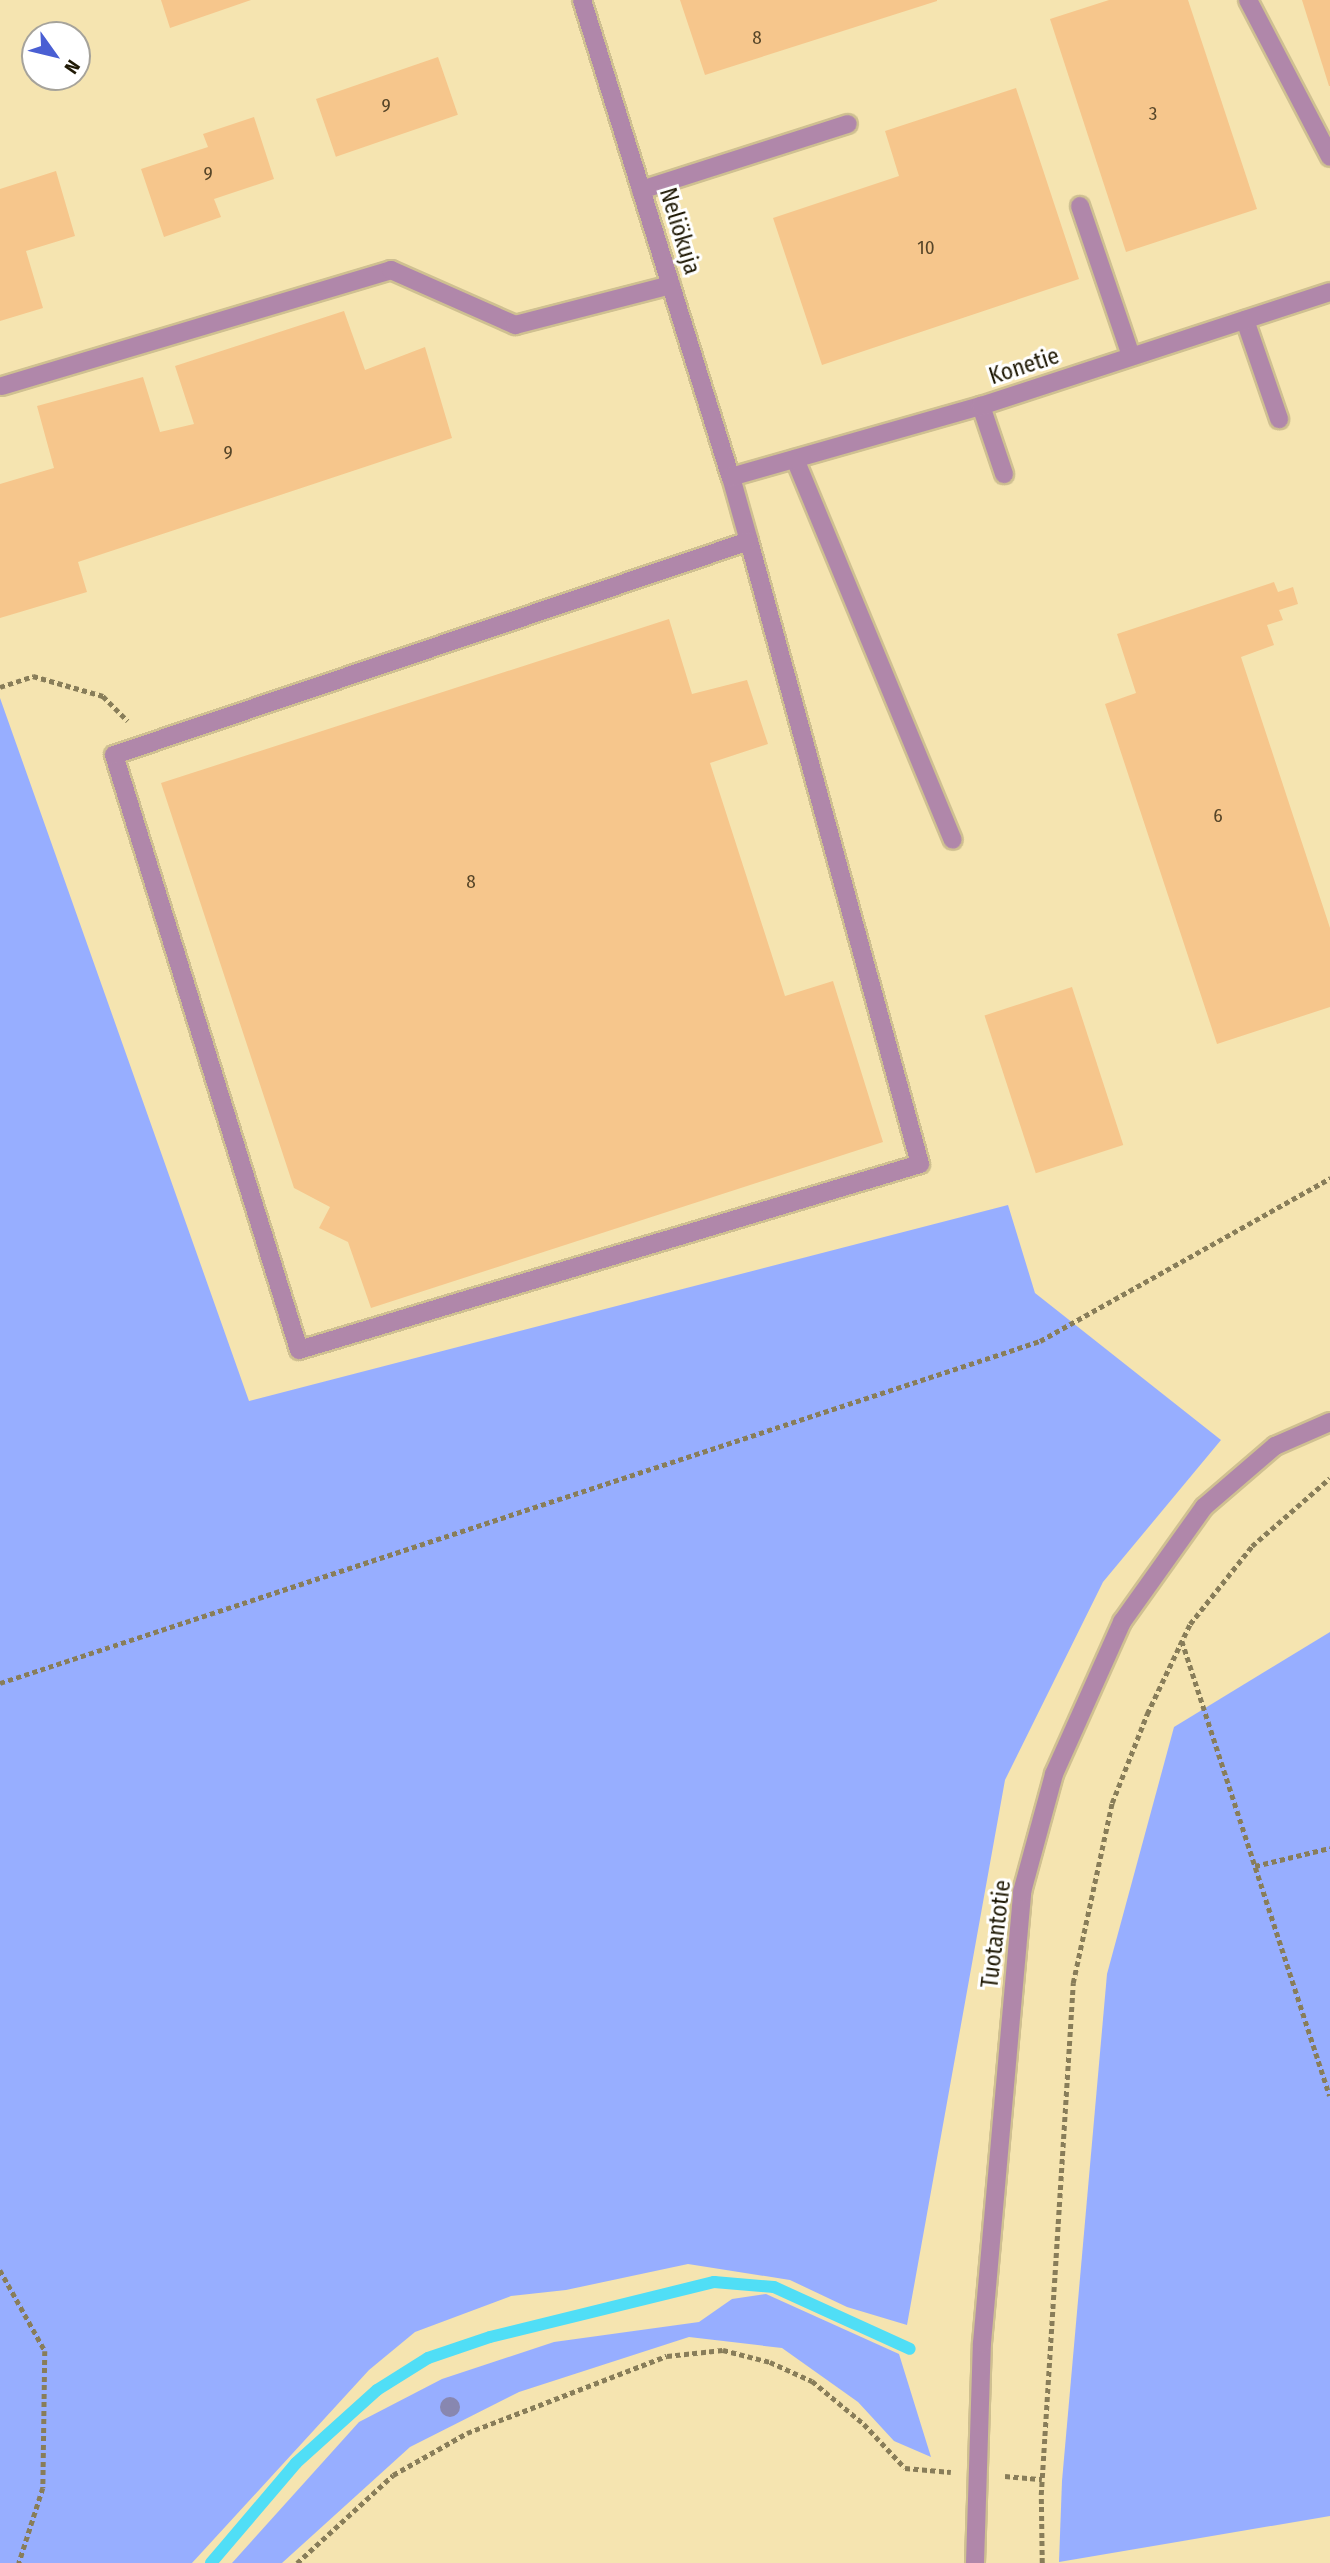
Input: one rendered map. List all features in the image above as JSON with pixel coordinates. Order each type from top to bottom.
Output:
[{"type":"street","name":"Neliökuja","points":[[150,743],[114,755],[299,1350],[920,1164],[731,477],[582,0]]},
{"type":"street","points":[[1248,0],[1330,156]]},
{"type":"street","points":[[641,190],[848,124]]},
{"type":"street","points":[[1080,206],[1131,356]]},
{"type":"street","points":[[2,386],[391,270],[516,325],[671,285]]},
{"type":"street","name":"Konetie","points":[[731,477],[981,405],[1330,292]]},
{"type":"street","points":[[1245,320],[1279,419]]},
{"type":"street","points":[[981,405],[1004,474]]},
{"type":"street","points":[[795,459],[953,840]]},
{"type":"street","points":[[150,743],[749,541]]},
{"type":"street","name":"Tuotantotie","points":[[975,2563],[982,2343],[1022,1892],[1054,1774],[1122,1622],[1204,1507],[1275,1446],[1330,1422]]},
{"type":"path","points":[[0,687],[33,676],[103,696],[150,743]]},
{"type":"path","points":[[0,1684],[1040,1341],[1330,1178]]},
{"type":"path","points":[[1042,2563],[1041,2495],[1073,1983],[1112,1803],[1182,1640],[1252,1546],[1330,1478]]},
{"type":"path","points":[[1182,1640],[1330,2096]]},
{"type":"path","points":[[1255,1866],[1330,1848]]},
{"type":"path","points":[[0,2270],[45,2351],[43,2488],[19,2563]]},
{"type":"path","points":[[296,2563],[393,2475],[467,2433],[667,2356],[723,2350],[770,2362],[812,2381],[864,2424],[905,2468],[976,2473]]},
{"type":"shaded area","points":[[0,698],[249,1401],[1008,1205],[1035,1293],[1221,1440],[1103,1582],[1005,1780],[907,2325],[847,2307],[790,2280],[688,2264],[566,2290],[511,2296],[415,2332],[369,2370],[192,2563],[0,2563]]},
{"type":"shaded area","points":[[1330,1632],[1330,2516],[1059,2562],[1062,2481],[1107,1974],[1174,1727]]},
{"type":"shaded area","points":[[766,2294],[899,2354],[931,2457],[894,2441],[858,2402],[782,2348],[689,2337],[519,2392],[410,2447],[282,2563],[232,2563],[359,2422],[442,2379],[554,2342],[699,2322],[732,2299]]},
{"type":"building","points":[[161,0],[251,0],[170,28]]},
{"type":"building","points":[[680,0],[937,0],[937,1],[705,75]]},
{"type":"building","points":[[1109,0],[1188,0],[1257,209],[1126,252],[1050,19]]},
{"type":"building","points":[[1302,0],[1330,0],[1330,86],[1329,86]]},
{"type":"building","points":[[438,57],[458,115],[336,157],[316,99]]},
{"type":"building","points":[[1016,88],[1079,279],[822,365],[773,218],[899,176],[885,131]]},
{"type":"building","points":[[254,117],[274,179],[214,199],[221,217],[164,237],[141,169],[208,147],[203,134]]},
{"type":"building","points":[[56,171],[75,236],[26,251],[43,308],[0,321],[0,189]]},
{"type":"building","points":[[344,311],[365,370],[425,347],[452,438],[78,562],[87,592],[0,618],[0,484],[54,468],[37,406],[143,377],[160,432],[194,424],[175,366]]},
{"type":"building","points":[[1274,582],[1278,592],[1293,587],[1298,604],[1279,610],[1283,620],[1267,625],[1274,645],[1241,657],[1330,928],[1330,1007],[1217,1044],[1105,704],[1136,693],[1117,634]]},
{"type":"building","points":[[669,619],[692,694],[747,680],[768,744],[710,763],[785,996],[833,981],[883,1142],[371,1308],[348,1242],[319,1228],[330,1207],[294,1188],[161,783]]},
{"type":"building","points":[[1072,987],[1123,1145],[1036,1173],[985,1015]]},
{"type":"waterway","points":[[211,2563],[296,2463],[377,2390],[428,2358],[490,2337],[714,2282],[774,2287],[910,2349]]}]
